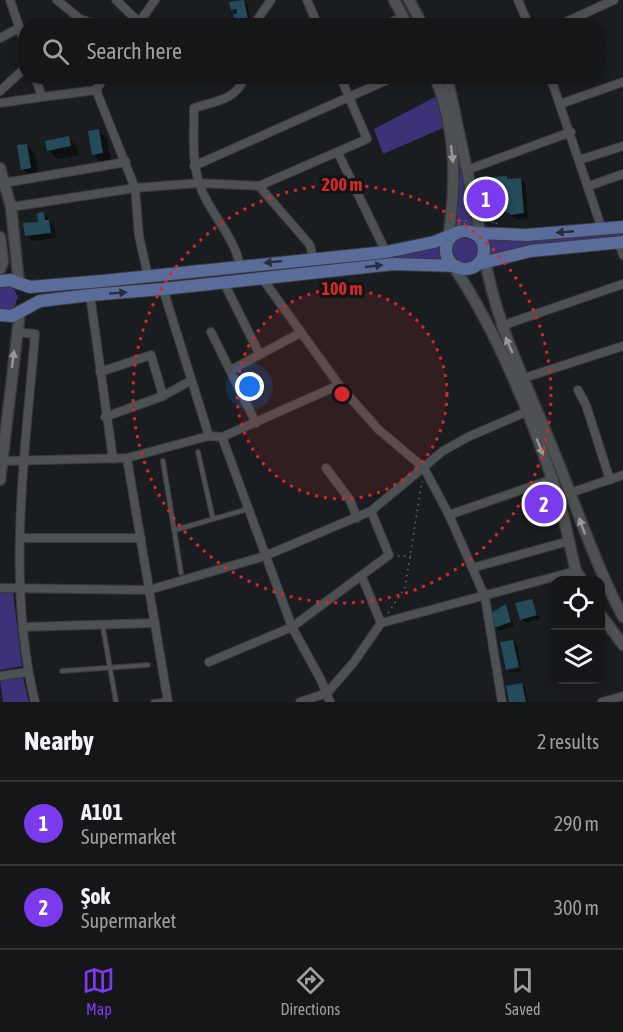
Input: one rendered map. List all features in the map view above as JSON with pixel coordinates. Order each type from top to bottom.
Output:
[{"type":"main road","points":[[394,0],[403,18]]},
{"type":"main road","points":[[409,0],[419,18]]},
{"type":"main road","points":[[438,84],[446,106],[455,176],[450,239],[446,251],[485,319],[526,412],[553,479],[579,576],[597,563]]},
{"type":"main road","points":[[449,84],[480,244],[501,326],[597,563],[623,617]]},
{"type":"main road","points":[[0,168],[10,207],[19,284],[25,300],[20,311],[17,332],[0,480]]},
{"type":"main road","points":[[480,244],[527,235],[623,227]]},
{"type":"main road","points":[[0,281],[10,280],[19,284],[45,287],[386,252],[450,239],[467,231],[480,244],[531,251],[622,247]]},
{"type":"main road","points":[[0,237],[3,262],[0,269]]},
{"type":"main road","points":[[0,315],[12,316],[40,301],[163,290],[394,264],[454,265],[468,269],[480,244]]},
{"type":"main road","points":[[605,621],[623,645]]},
{"type":"street","points":[[10,0],[18,25]]},
{"type":"street","points":[[57,0],[78,18]]},
{"type":"street","points":[[116,0],[134,18]]},
{"type":"street","points":[[144,18],[155,0]]},
{"type":"street","points":[[259,18],[271,0]]},
{"type":"street","points":[[307,0],[315,18]]},
{"type":"street","points":[[518,0],[526,18]]},
{"type":"street","points":[[575,18],[615,0]]},
{"type":"street","points":[[0,38],[18,29]]},
{"type":"street","points":[[0,91],[18,74]]},
{"type":"street","points":[[560,104],[623,82]]},
{"type":"street","points":[[38,84],[42,97]]},
{"type":"street","points":[[0,103],[96,90],[100,84]]},
{"type":"street","points":[[240,266],[238,253],[199,183],[194,166],[194,108],[232,96],[240,90],[242,84]]},
{"type":"street","points":[[10,207],[135,188],[199,183],[259,186],[367,139],[343,84]]},
{"type":"street","points":[[194,166],[378,84]]},
{"type":"street","points":[[553,84],[602,229]]},
{"type":"street","points":[[96,90],[135,188],[139,236],[148,276]]},
{"type":"street","points":[[467,170],[571,132]]},
{"type":"street","points":[[579,160],[623,146]]},
{"type":"street","points":[[338,153],[386,252]]},
{"type":"street","points":[[4,183],[126,162]]},
{"type":"street","points":[[589,186],[623,174]]},
{"type":"street","points":[[259,186],[310,245],[313,258]]},
{"type":"street","points":[[262,278],[339,385],[378,429],[424,468],[449,515],[485,597],[502,702]]},
{"type":"street","points":[[224,283],[259,353]]},
{"type":"street","points":[[501,326],[623,284]]},
{"type":"street","points":[[163,290],[209,436]]},
{"type":"street","points":[[90,295],[112,459]]},
{"type":"street","points":[[17,332],[35,334],[18,588],[28,672],[35,702]]},
{"type":"street","points":[[211,332],[256,423]]},
{"type":"street","points":[[231,370],[300,333]]},
{"type":"street","points":[[524,378],[623,346]]},
{"type":"street","points":[[100,372],[152,355],[163,396]]},
{"type":"street","points":[[105,417],[163,396],[190,381]]},
{"type":"street","points":[[2,461],[25,463],[128,458],[209,436],[222,437],[339,385]]},
{"type":"street","points":[[578,390],[586,405],[610,480]]},
{"type":"street","points":[[0,588],[149,590],[265,556],[371,511],[443,451],[468,437],[526,412]]},
{"type":"street","points":[[222,437],[292,627],[330,702]]},
{"type":"street","points":[[128,458],[168,701]]},
{"type":"street","points":[[326,468],[351,500],[357,518]]},
{"type":"street","points":[[570,493],[623,475]]},
{"type":"street","points":[[449,515],[553,479]]},
{"type":"street","points":[[209,662],[292,627],[389,555],[371,511]]},
{"type":"street","points":[[21,538],[141,538]]},
{"type":"street","points":[[472,568],[569,541]]},
{"type":"street","points":[[362,577],[381,623]]},
{"type":"street","points":[[300,702],[327,693],[354,662],[381,623],[551,582]]},
{"type":"street","points":[[23,627],[155,623]]},
{"type":"street","points":[[0,676],[28,672]]},
{"type":"street","points":[[602,702],[623,696]]},
{"type":"lane","points":[[198,452],[213,519]]},
{"type":"lane","points":[[163,461],[182,573]]},
{"type":"lane","points":[[175,530],[248,509]]},
{"type":"lane","points":[[103,628],[116,702]]},
{"type":"lane","points":[[62,671],[148,665]]},
{"type":"lane","points":[[153,702],[168,701]]},
{"type":"path","points":[[451,222],[480,244],[489,213]]},
{"type":"path","points":[[381,623],[405,588],[412,556],[424,468]]},
{"type":"path","points":[[389,555],[412,556]]},
{"type":"shaded area","points":[[437,96],[443,128],[383,154],[374,129]]},
{"type":"shaded area","points":[[450,106],[475,226],[455,226],[460,172]]},
{"type":"shaded area","points":[[623,231],[623,237],[489,256],[487,238]]},
{"type":"shaded area","points":[[465,238],[474,242],[478,251],[474,260],[465,264],[456,260],[452,251],[456,242]]},
{"type":"shaded area","points":[[442,244],[444,260],[378,262],[378,259]]},
{"type":"shaded area","points":[[7,286],[14,289],[18,297],[14,308],[7,311],[0,309],[0,288]]},
{"type":"shaded area","points":[[0,592],[13,592],[22,666],[0,670]]},
{"type":"shaded area","points":[[23,678],[29,702],[3,702],[0,680]]},
{"type":"building","points":[[244,0],[248,18],[234,18],[233,14],[237,14],[236,9],[231,10],[229,2]]},
{"type":"building","points":[[99,129],[103,153],[92,155],[88,131]]},
{"type":"building","points":[[69,136],[71,146],[47,151],[45,141]]},
{"type":"building","points":[[27,144],[31,168],[21,170],[17,145]]},
{"type":"building","points":[[507,176],[507,179],[521,178],[524,213],[511,215],[482,196],[480,178]]},
{"type":"building","points":[[44,212],[45,220],[49,220],[51,233],[25,236],[23,223],[38,222],[37,213]]},
{"type":"building","points":[[532,599],[537,615],[520,620],[515,603]]},
{"type":"building","points":[[506,604],[511,622],[494,628],[491,613]]},
{"type":"building","points":[[513,640],[519,667],[506,670],[500,642]]},
{"type":"building","points":[[522,683],[526,702],[509,702],[506,686]]},
{"type":"place","name":"A101","points":[[486,199]]},
{"type":"place","name":"Şok","points":[[544,504]]}]
